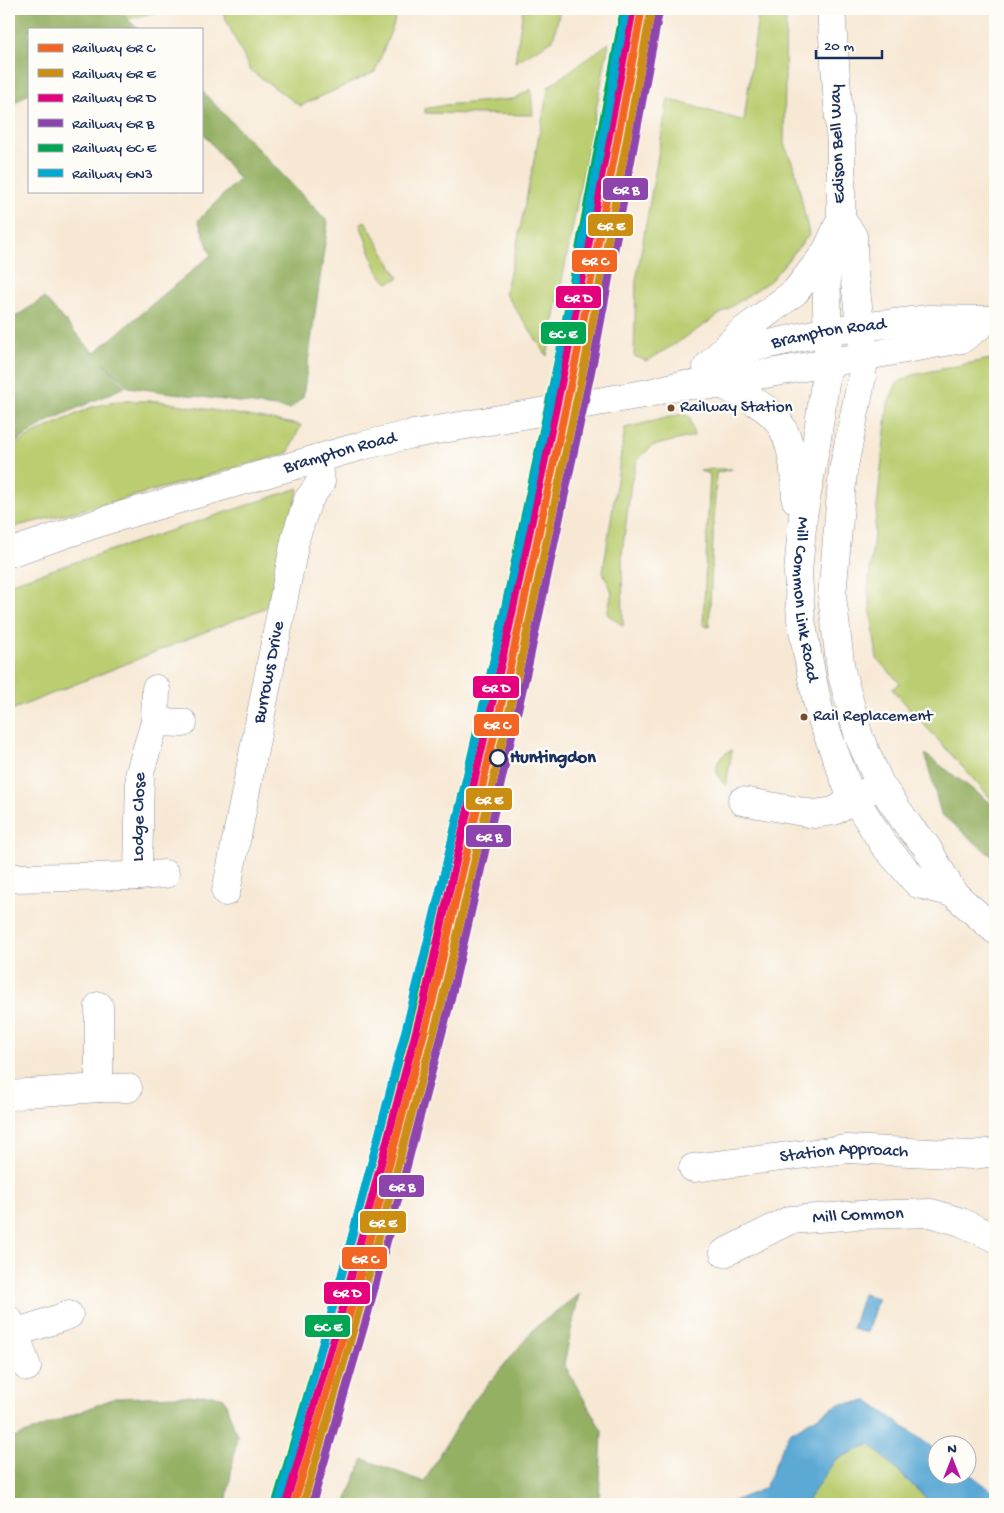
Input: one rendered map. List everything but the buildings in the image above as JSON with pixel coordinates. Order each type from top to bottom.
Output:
[{"type":"main road","name":"Edison Bell Way","points":[[826,252],[841,218],[841,146],[831,9]]},
{"type":"main road","name":"Edison Bell Way","points":[[841,218],[852,236],[854,274],[864,356]]},
{"type":"main road","name":"Mill Common Link Road","points":[[826,252],[828,362],[817,438],[802,516],[798,573],[801,620],[820,714],[841,772],[854,798],[884,845],[918,884],[953,893]]},
{"type":"main road","points":[[802,516],[796,507],[795,471],[786,434],[778,420],[751,399],[715,376],[739,334],[795,292],[826,252]]},
{"type":"main road","name":"Brampton Road","points":[[715,376],[752,348],[827,331],[861,325],[929,319],[991,321]]},
{"type":"main road","name":"Brampton Road","points":[[9,553],[108,520],[361,446],[408,435],[649,393],[715,376],[759,375],[962,339],[991,321]]},
{"type":"main road","name":"Mill Common Link Road","points":[[864,356],[862,377],[843,471],[832,596],[841,671],[859,737],[880,784],[910,828],[926,846],[953,893],[995,930]]},
{"type":"main road","name":"Burrows Drive","points":[[226,892],[296,536],[308,500],[322,482],[318,458]]},
{"type":"main road","name":"Lodge Close","points":[[9,878],[152,875],[140,772],[154,722],[156,689]]},
{"type":"main road","points":[[154,722],[183,723]]},
{"type":"main road","points":[[742,801],[814,814],[834,811],[880,784]]},
{"type":"main road","points":[[99,1006],[99,1088]]},
{"type":"main road","points":[[9,1097],[26,1093],[128,1088]]},
{"type":"main road","name":"Station Approach","points":[[693,1168],[847,1149],[972,1155],[995,1152]]},
{"type":"main road","name":"Mill Common","points":[[724,1253],[790,1220],[860,1214],[932,1213],[961,1222],[995,1238]]},
{"type":"main road","points":[[27,1368],[12,1326],[69,1315]]},
{"type":"green space","points":[[9,9],[117,9],[137,28],[28,28],[28,94],[9,107]]},
{"type":"green space","points":[[117,9],[169,9],[128,19]]},
{"type":"green space","points":[[221,9],[398,9],[375,72],[300,106],[250,70]]},
{"type":"green space","points":[[523,9],[560,9],[553,40],[515,62]]},
{"type":"green space","points":[[759,9],[786,9],[784,144],[795,169],[809,235],[771,280],[647,361],[634,356],[636,281],[668,99],[744,121]]},
{"type":"green space","points":[[609,43],[547,356],[505,293],[516,249],[549,86]]},
{"type":"green space","points":[[531,89],[533,115],[425,113],[425,109],[445,105],[514,99]]},
{"type":"green space","points":[[202,91],[328,222],[303,397],[290,409],[128,387],[103,362],[125,387],[46,422],[9,447],[9,321],[44,298],[94,353],[211,255],[198,220],[239,179],[202,131]]},
{"type":"green space","points":[[365,221],[399,278],[387,283],[377,270],[360,224]]},
{"type":"green space","points":[[995,358],[995,803],[892,689],[900,683],[877,659],[868,590],[888,404],[897,383],[913,375]]},
{"type":"green space","points":[[119,401],[158,401],[301,425],[288,453],[98,506],[9,528],[9,449],[35,433],[92,407]]},
{"type":"green space","points":[[682,414],[690,417],[694,436],[652,446],[637,461],[631,483],[622,554],[623,626],[607,614],[612,592],[603,572],[625,428]]},
{"type":"green space","points":[[732,469],[716,473],[709,627],[703,625],[710,474],[700,471]]},
{"type":"green space","points":[[299,488],[267,607],[9,711],[9,584]]},
{"type":"green space","points":[[732,750],[726,786],[718,776],[717,766],[722,757]]},
{"type":"green space","points":[[925,754],[995,806],[995,859],[941,814]]},
{"type":"green space","points":[[579,1294],[564,1364],[602,1431],[599,1504],[345,1504],[363,1459],[424,1482],[467,1409],[536,1327]]},
{"type":"green space","points":[[212,1395],[224,1398],[237,1436],[226,1504],[9,1504],[9,1440],[115,1398]]},
{"type":"green space","points":[[871,1444],[932,1504],[805,1504],[835,1460]]},
{"type":"water","points":[[863,1294],[878,1298],[867,1333],[852,1329]]},
{"type":"water","points":[[868,1401],[926,1443],[926,1486],[976,1486],[976,1479],[995,1493],[995,1504],[932,1504],[870,1444],[835,1460],[805,1504],[726,1504],[765,1488],[788,1434],[839,1404]]},
{"type":"transit line","points":[[277,1499],[334,1304],[415,999],[495,654],[560,351],[624,9]]},
{"type":"transit line","points":[[286,1502],[343,1307],[424,1001],[503,656],[568,352],[633,9]]},
{"type":"transit line","points":[[294,1504],[351,1309],[432,1003],[512,658],[577,354],[642,9]]},
{"type":"transit line","points":[[303,1504],[359,1311],[441,1005],[521,660],[586,356],[651,11]]},
{"type":"transit line","points":[[312,1504],[368,1313],[449,1007],[529,662],[594,358],[659,12]]},
{"type":"rail line","name":"GN3","points":[[278,1504],[316,1370],[387,1102],[486,697],[567,322],[626,9]]},
{"type":"place","name":"Railway Station","points":[[671,408]]},
{"type":"place","name":"Rail Replacement","points":[[804,717]]},
{"type":"place","name":"Huntingdon","points":[[498,758]]}]
